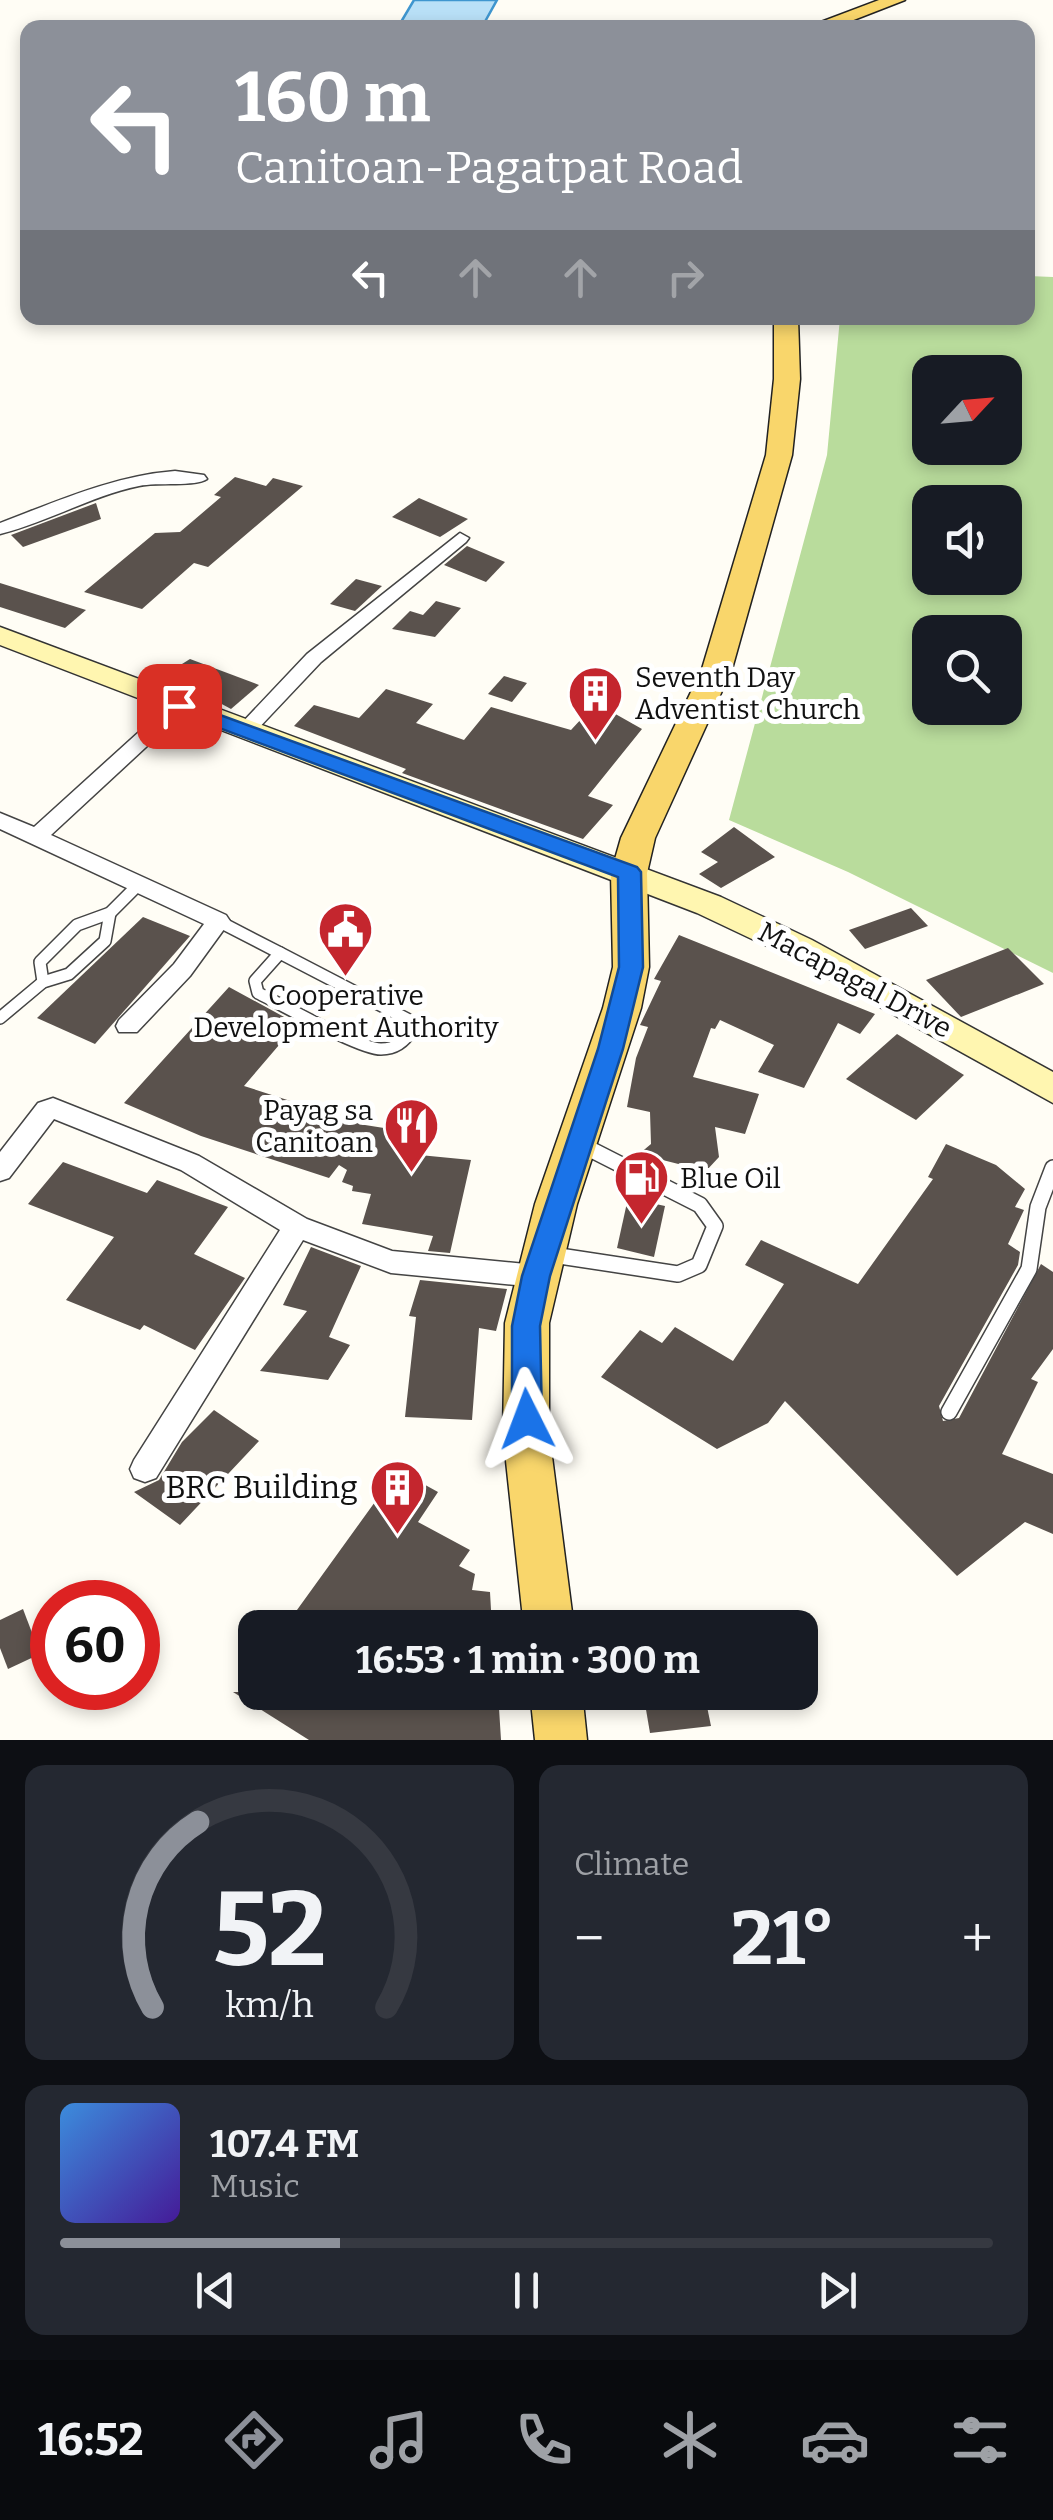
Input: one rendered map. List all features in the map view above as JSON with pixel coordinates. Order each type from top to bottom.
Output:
[{"type":"main road","points":[[837,20],[896,0]]},
{"type":"main road","points":[[870,20],[925,0]]},
{"type":"main road","points":[[547,1610],[524,1384],[526,1326],[539,1265],[610,1049],[631,967],[641,877],[638,838],[717,669],[766,507],[779,455],[786,325]]},
{"type":"main road","points":[[558,1710],[561,1740]]},
{"type":"street","points":[[0,529],[150,477],[179,475],[198,479]]},
{"type":"street","points":[[245,732],[314,658],[460,538]]},
{"type":"street","name":"Macapagal Drive","points":[[0,635],[245,732],[641,877],[800,948],[1053,1088]]},
{"type":"street","points":[[36,837],[179,706]]},
{"type":"street","points":[[0,820],[218,921],[182,970],[128,1026]]},
{"type":"street","points":[[0,1171],[47,1110],[54,1108],[190,1163],[297,1227],[391,1262],[539,1265]]},
{"type":"street","points":[[145,1468],[297,1227]]},
{"type":"lane","points":[[43,982],[40,962],[77,926],[110,913],[139,884]]},
{"type":"lane","points":[[0,1018],[43,982],[69,974],[105,941],[110,913]]},
{"type":"lane","points":[[218,921],[281,952],[407,1019],[412,1030],[408,1040],[394,1050],[375,1049],[258,993],[255,982],[281,952]]},
{"type":"lane","points":[[539,1265],[678,1274],[699,1265],[715,1226],[710,1212],[700,1205],[578,1143]]},
{"type":"lane","points":[[949,1412],[1029,1269],[1038,1207],[1053,1168]]},
{"type":"green space","points":[[1035,276],[1053,277],[1053,973],[848,872],[729,820],[827,455],[839,325],[1035,325]]},
{"type":"water","points":[[414,0],[497,0],[486,20],[402,20]]},
{"type":"building","points":[[235,477],[266,486],[273,478],[303,486],[208,567],[194,563],[142,609],[84,592],[155,533],[180,532],[221,497],[214,495]]},
{"type":"building","points":[[419,498],[468,519],[440,537],[392,517]]},
{"type":"building","points":[[96,503],[101,519],[23,547],[11,535]]},
{"type":"building","points":[[467,546],[505,562],[486,582],[444,565]]},
{"type":"building","points":[[356,579],[382,586],[355,611],[330,604]]},
{"type":"building","points":[[0,583],[86,610],[65,628],[0,607]]},
{"type":"building","points":[[436,601],[461,608],[435,637],[392,629],[410,611],[423,615]]},
{"type":"building","points":[[190,659],[259,685],[231,709],[166,674]]},
{"type":"building","points":[[504,676],[527,683],[512,702],[488,694]]},
{"type":"building","points":[[386,689],[433,704],[416,723],[464,740],[491,707],[571,730],[596,703],[642,729],[588,796],[613,805],[583,839],[402,773],[406,769],[294,726],[314,705],[359,718]]},
{"type":"building","points":[[734,827],[775,857],[721,888],[699,874],[718,862],[701,852]]},
{"type":"building","points":[[911,908],[928,926],[865,949],[849,930]]},
{"type":"building","points":[[143,917],[190,936],[95,1044],[37,1018]]},
{"type":"building","points":[[679,935],[875,1014],[860,1034],[838,1023],[804,1088],[758,1072],[774,1045],[720,1020],[715,1029],[711,1028],[693,1077],[759,1094],[745,1134],[715,1127],[719,1157],[706,1171],[639,1154],[651,1144],[650,1112],[627,1107],[636,1058],[648,1027],[640,1025],[661,981],[654,979]]},
{"type":"building","points":[[1008,948],[1044,984],[961,1017],[926,980]]},
{"type":"building","points":[[229,987],[297,1024],[244,1086],[365,1125],[403,1131],[399,1153],[471,1160],[450,1253],[428,1251],[433,1236],[362,1224],[371,1194],[352,1191],[353,1186],[342,1182],[347,1170],[339,1165],[329,1178],[201,1136],[124,1103]]},
{"type":"building","points":[[897,1034],[964,1075],[916,1120],[846,1079]]},
{"type":"building","points":[[946,1144],[996,1165],[1025,1189],[1015,1207],[1024,1210],[1008,1244],[1020,1252],[1018,1265],[939,1406],[943,1421],[959,1418],[1041,1264],[1053,1272],[1053,1349],[1031,1379],[1038,1382],[1002,1454],[1053,1474],[1053,1534],[1025,1522],[957,1576],[785,1401],[768,1423],[717,1449],[601,1377],[640,1330],[662,1343],[675,1327],[733,1361],[784,1284],[745,1265],[761,1240],[858,1284],[933,1179],[928,1177]]},
{"type":"building","points":[[63,1162],[147,1193],[157,1180],[228,1207],[194,1254],[245,1278],[195,1350],[144,1325],[140,1330],[66,1300],[114,1237],[28,1204]]},
{"type":"building","name":"Blue Oil","points":[[628,1198],[665,1206],[654,1257],[617,1248]]},
{"type":"building","points":[[311,1247],[361,1266],[329,1337],[350,1345],[328,1380],[260,1371],[307,1311],[283,1305]]},
{"type":"building","points":[[420,1280],[507,1289],[496,1331],[479,1328],[472,1420],[405,1417],[416,1317],[409,1316]]},
{"type":"building","points":[[214,1410],[259,1441],[180,1525],[134,1492],[159,1480],[182,1442]]},
{"type":"building","name":"BRC Building","points":[[398,1470],[438,1492],[418,1522],[470,1550],[459,1566],[475,1574],[472,1590],[490,1592],[491,1610],[297,1610]]},
{"type":"building","points":[[23,1609],[30,1628],[30,1659],[8,1669],[0,1648],[0,1620]]},
{"type":"building","points":[[262,1710],[499,1710],[501,1740],[309,1740]]},
{"type":"building","points":[[646,1710],[708,1710],[711,1726],[650,1733]]},
{"type":"place","name":"Seventh Day Adventist Church","points":[[596,742]]},
{"type":"place","name":"Cooperative Development Authority","points":[[346,978]]},
{"type":"place","name":"Payag sa Canitoan","points":[[412,1175]]},
{"type":"place","name":"Blue Oil","points":[[641,1227]]},
{"type":"place","name":"BRC Building","points":[[397,1536]]},
{"type":"route","points":[[179,706],[629,872],[631,967],[610,1049],[536,1276],[526,1326],[527,1419]]}]
